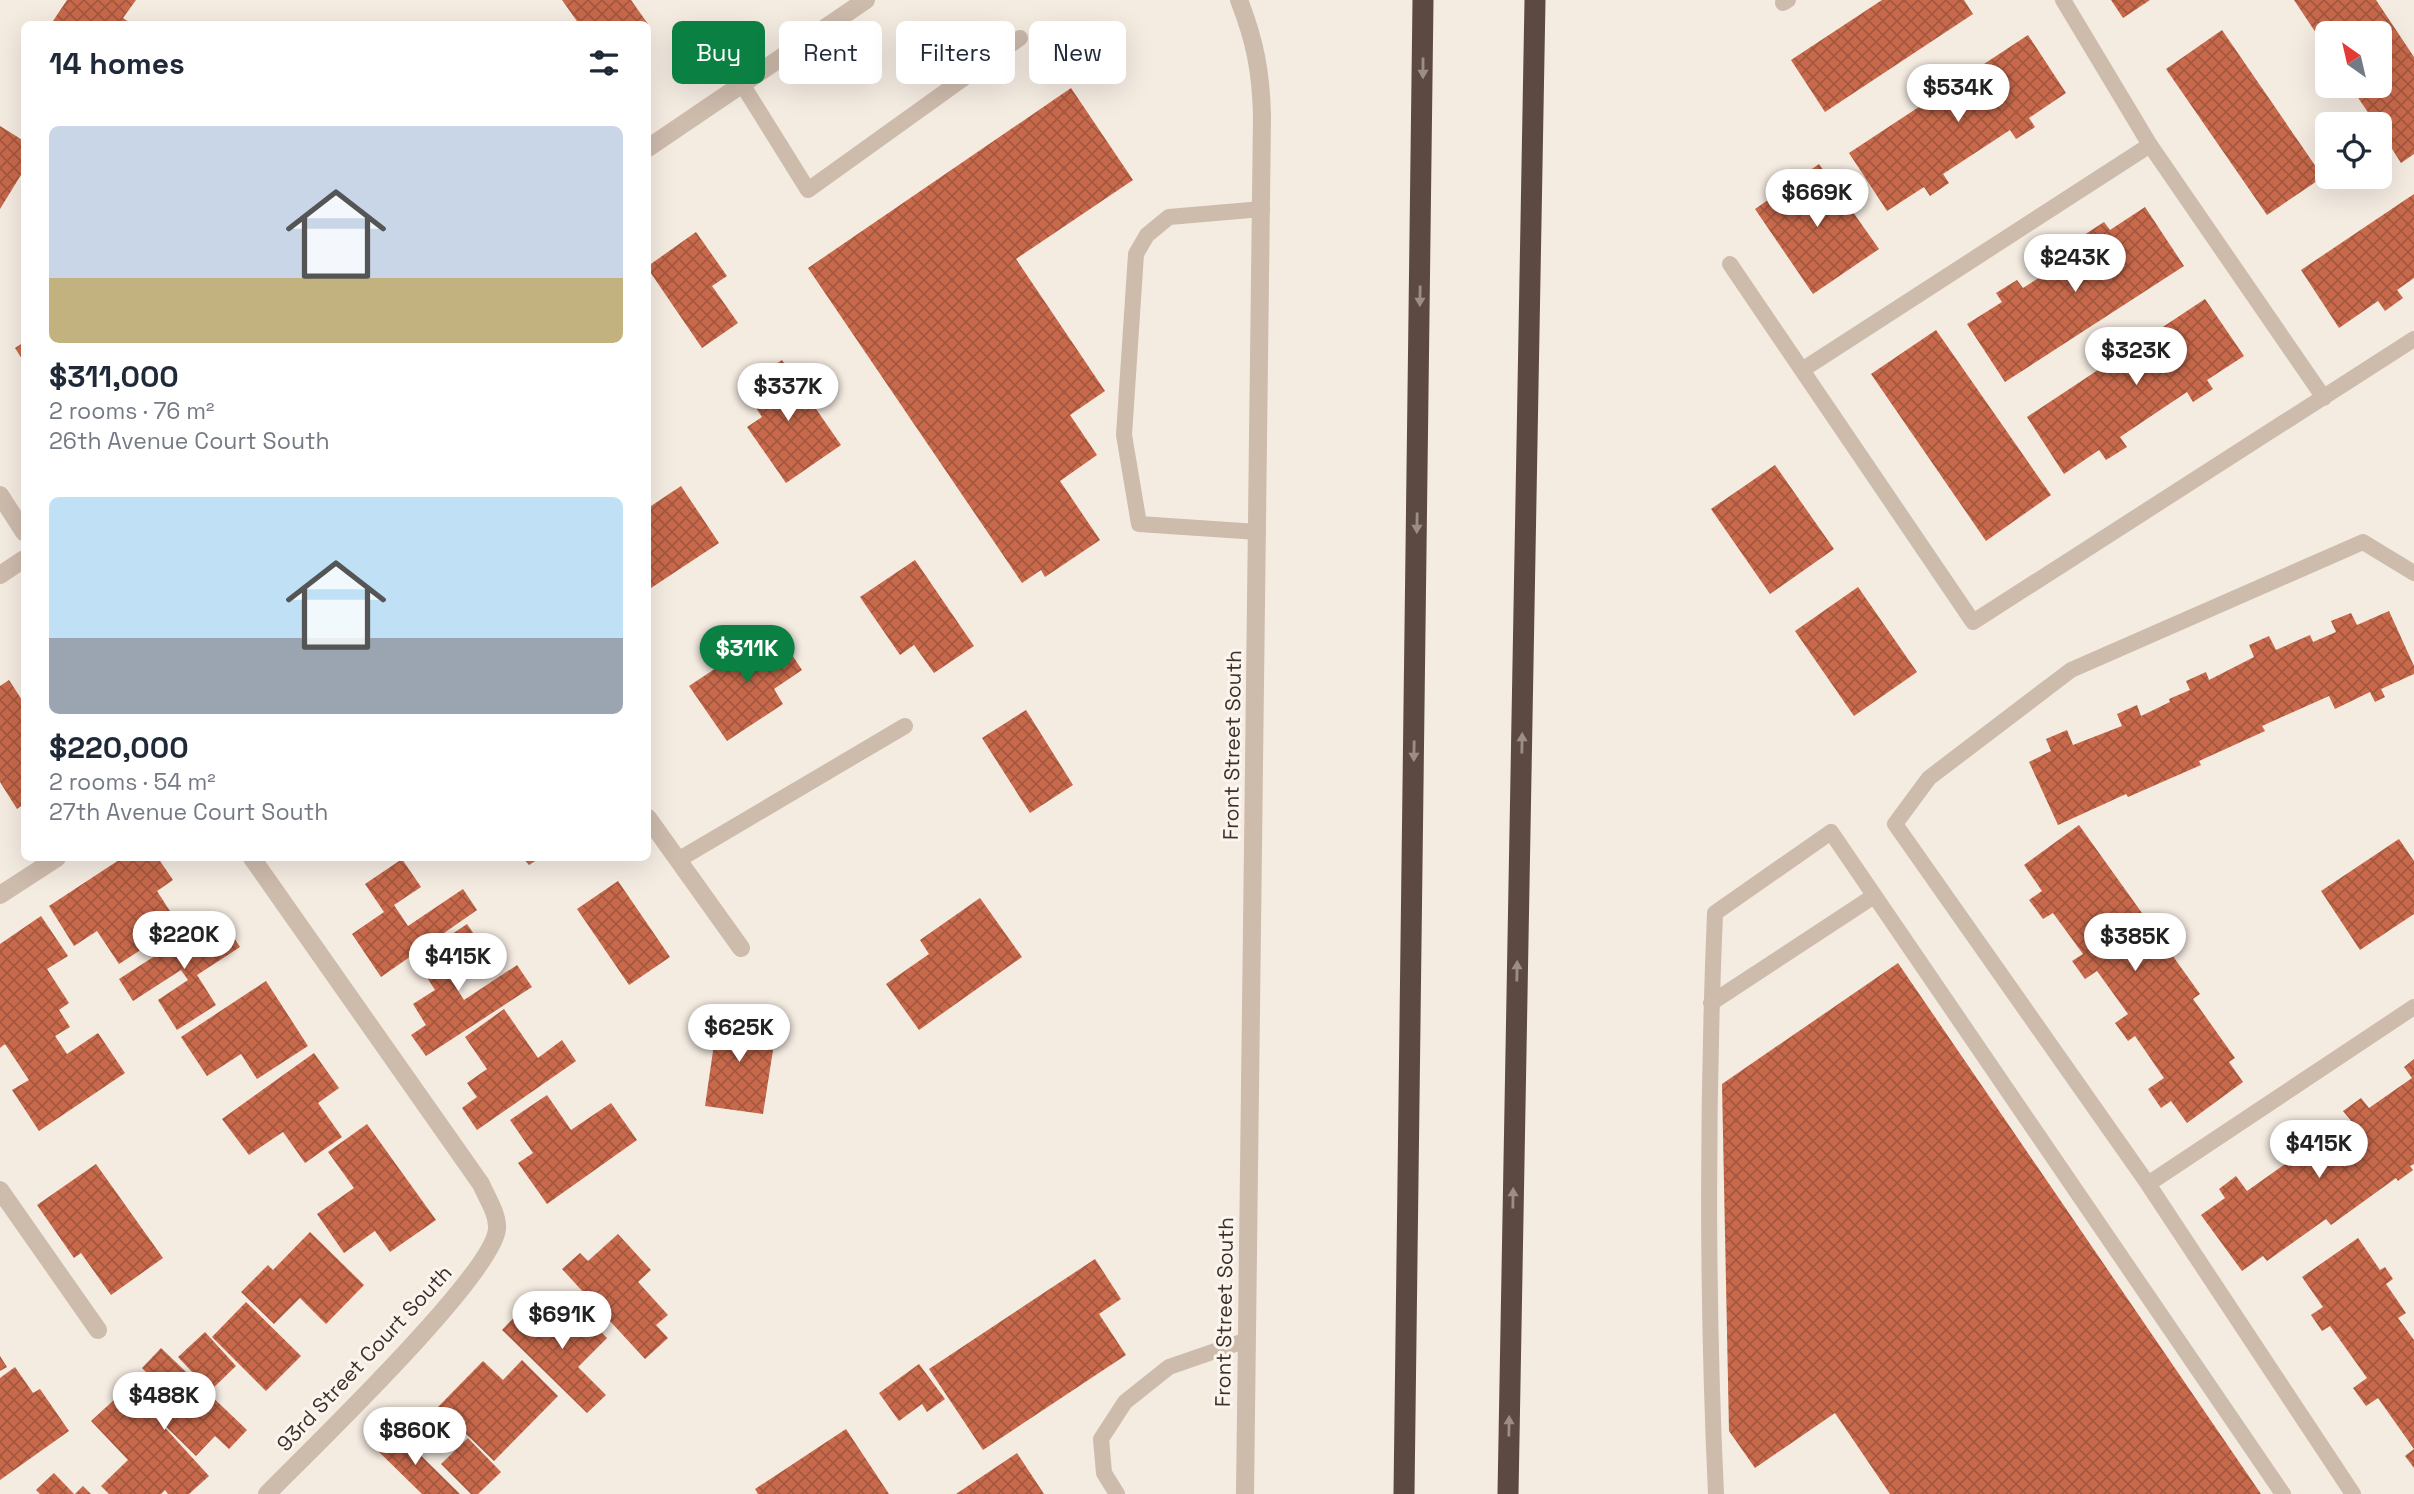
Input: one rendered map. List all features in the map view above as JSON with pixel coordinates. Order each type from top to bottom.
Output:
[{"type":"highway","points":[[1404,1494],[1423,0]]},
{"type":"highway","points":[[1508,1494],[1535,0]]},
{"type":"street","points":[[765,68],[866,0]]},
{"type":"street","name":"Front Street South","points":[[1239,0],[1254,42],[1261,75],[1262,209],[1245,1494]]},
{"type":"street","points":[[651,146],[742,84]]},
{"type":"street","points":[[0,495],[21,527]]},
{"type":"street","points":[[0,575],[21,561]]},
{"type":"street","points":[[651,822],[741,947]]},
{"type":"street","points":[[0,895],[52,861]]},
{"type":"street","name":"93rd Street Court South","points":[[254,861],[481,1184],[495,1214],[497,1230],[489,1250],[464,1287],[400,1358],[267,1494]]},
{"type":"street","points":[[0,1190],[97,1329]]},
{"type":"lane","points":[[2063,0],[2150,145],[2323,398]]},
{"type":"lane","points":[[742,84],[808,190],[1020,38]]},
{"type":"lane","points":[[1802,370],[2150,145]]},
{"type":"lane","points":[[1258,532],[1139,524],[1124,435],[1136,254],[1147,235],[1169,216],[1262,209]]},
{"type":"lane","points":[[1730,264],[1973,622],[2414,338]]},
{"type":"lane","points":[[2353,1494],[2148,1184],[1895,824],[1929,778],[2071,670],[2363,542],[2414,573]]},
{"type":"lane","points":[[678,860],[905,726]]},
{"type":"lane","points":[[1716,1494],[1709,1348],[1711,1003],[1715,913],[1831,832],[2283,1494]]},
{"type":"lane","points":[[1711,1003],[1874,896]]},
{"type":"lane","points":[[2148,1184],[2414,1007]]},
{"type":"lane","points":[[1117,1494],[1104,1473],[1101,1439],[1125,1402],[1169,1367],[1247,1340]]},
{"type":"building","points":[[67,0],[136,0],[123,18],[128,21],[53,21]]},
{"type":"building","points":[[562,0],[631,0],[646,21],[577,21]]},
{"type":"building","points":[[1882,0],[1964,0],[1973,14],[1825,112],[1791,60]]},
{"type":"building","points":[[2111,0],[2150,0],[2123,18]]},
{"type":"building","points":[[2294,0],[2376,0],[2390,21],[2315,21],[2315,32]]},
{"type":"building","points":[[2392,24],[2414,57],[2414,154],[2401,163],[2392,149],[2392,112],[2368,112],[2358,98],[2392,98]]},
{"type":"building","points":[[2222,30],[2315,165],[2315,182],[2267,215],[2166,69]]},
{"type":"building","points":[[2028,35],[2066,93],[2029,118],[2035,127],[2016,139],[2010,130],[1943,174],[1949,183],[1930,196],[1924,187],[1887,211],[1849,153]]},
{"type":"building","points":[[1071,88],[1133,180],[1016,259],[1105,391],[1070,415],[1097,455],[1060,481],[1100,540],[1045,577],[1041,570],[1022,583],[808,268]]},
{"type":"building","points":[[0,126],[21,139],[21,175],[0,209]]},
{"type":"building","points":[[1819,164],[1879,249],[1813,294],[1755,209]]},
{"type":"building","points":[[2414,194],[2414,278],[2397,290],[2403,298],[2385,311],[2378,301],[2339,328],[2301,270]]},
{"type":"building","points":[[2145,207],[2184,266],[2005,382],[1967,324],[2002,302],[1996,293],[2017,280],[2023,288],[2090,245],[2084,235],[2104,222],[2110,230]]},
{"type":"building","points":[[696,232],[727,276],[712,286],[738,323],[702,348],[651,273],[651,264]]},
{"type":"building","points":[[2205,299],[2244,356],[2207,380],[2213,389],[2193,402],[2187,392],[2120,437],[2127,447],[2106,460],[2099,450],[2064,474],[2027,417]]},
{"type":"building","points":[[1936,330],[2051,495],[1986,541],[1871,374]]},
{"type":"building","points":[[21,344],[21,357],[15,348]]},
{"type":"building","points":[[782,360],[841,445],[786,483],[747,427],[762,417],[742,387]]},
{"type":"building","points":[[1775,465],[1834,549],[1770,594],[1711,509]]},
{"type":"building","points":[[681,486],[719,543],[651,588],[651,506]]},
{"type":"building","points":[[915,560],[974,646],[934,673],[914,645],[900,655],[860,597]]},
{"type":"building","points":[[1858,587],[1917,672],[1854,716],[1795,631]]},
{"type":"building","points":[[2389,611],[2414,666],[2414,674],[2381,689],[2385,697],[2375,702],[2370,692],[2335,709],[2329,696],[2262,726],[2265,731],[2199,761],[2201,765],[2128,797],[2126,794],[2058,825],[2029,762],[2051,751],[2046,739],[2067,730],[2073,745],[2122,726],[2117,714],[2137,705],[2141,716],[2170,702],[2169,699],[2190,690],[2186,681],[2206,672],[2209,680],[2254,657],[2249,645],[2269,636],[2276,650],[2310,635],[2313,642],[2336,632],[2331,621],[2351,613],[2357,625]]},
{"type":"building","points":[[775,629],[802,670],[774,689],[783,704],[727,741],[689,686]]},
{"type":"building","points":[[9,680],[21,698],[21,806],[17,809],[0,782],[0,686]]},
{"type":"building","points":[[1026,710],[1073,785],[1030,813],[982,738]]},
{"type":"building","points":[[2079,825],[2200,994],[2193,999],[2235,1058],[2229,1062],[2243,1082],[2187,1123],[2171,1101],[2161,1108],[2148,1089],[2164,1078],[2135,1036],[2128,1041],[2115,1023],[2128,1014],[2097,971],[2085,979],[2072,961],[2083,954],[2053,913],[2043,919],[2029,900],[2042,891],[2024,865]]},
{"type":"building","points":[[2399,839],[2414,861],[2414,914],[2360,950],[2321,891]]},
{"type":"building","points":[[117,861],[160,861],[173,880],[157,891],[179,925],[119,964],[97,931],[74,946],[49,906]]},
{"type":"building","points":[[399,861],[403,861],[421,887],[394,905],[408,926],[463,889],[477,910],[381,977],[352,934],[384,912],[365,884]]},
{"type":"building","points":[[618,881],[670,957],[629,985],[577,909]]},
{"type":"building","points":[[980,898],[1022,957],[919,1030],[886,984],[929,954],[920,940]]},
{"type":"building","points":[[219,915],[240,947],[197,975],[216,1005],[177,1030],[158,1000],[188,980],[181,970],[133,1001],[119,979]]},
{"type":"building","points":[[41,916],[68,956],[47,969],[69,1003],[59,1010],[70,1027],[55,1036],[67,1054],[98,1033],[125,1073],[39,1131],[12,1090],[29,1080],[5,1044],[0,1048],[0,944]]},
{"type":"building","points":[[467,924],[478,940],[463,949],[472,963],[450,978],[464,1000],[517,965],[532,987],[426,1056],[411,1035],[426,1025],[413,1004],[435,990],[415,959]]},
{"type":"building","points":[[1898,963],[2261,1494],[1890,1494],[1835,1413],[1755,1468],[1729,1431],[1722,1084]]},
{"type":"building","points":[[266,981],[308,1046],[257,1079],[241,1054],[207,1076],[181,1037]]},
{"type":"building","points":[[504,1009],[538,1058],[562,1040],[576,1061],[477,1130],[462,1108],[477,1097],[467,1083],[487,1069],[465,1037]]},
{"type":"building","points":[[719,1010],[767,1017],[763,1049],[773,1050],[763,1114],[705,1106]]},
{"type":"building","points":[[314,1053],[339,1088],[318,1103],[342,1137],[305,1163],[283,1132],[249,1155],[222,1119]]},
{"type":"building","points":[[2414,1059],[2414,1164],[2410,1166],[2413,1170],[2398,1181],[2396,1178],[2331,1225],[2326,1219],[2267,1261],[2263,1256],[2242,1271],[2201,1215],[2225,1198],[2219,1189],[2236,1176],[2247,1191],[2288,1162],[2283,1155],[2302,1141],[2310,1152],[2352,1122],[2343,1111],[2361,1098],[2369,1108],[2412,1078],[2404,1067]]},
{"type":"building","points":[[547,1095],[571,1130],[611,1103],[637,1140],[547,1204],[518,1163],[533,1153],[510,1120]]},
{"type":"building","points":[[367,1124],[436,1220],[390,1252],[375,1231],[344,1253],[317,1214],[354,1188],[328,1152]]},
{"type":"building","points":[[96,1164],[163,1258],[111,1295],[81,1253],[74,1258],[37,1205]]},
{"type":"building","points":[[310,1232],[364,1285],[326,1324],[300,1298],[274,1324],[241,1292],[268,1265],[273,1270]]},
{"type":"building","points":[[618,1234],[651,1270],[638,1282],[668,1315],[656,1325],[668,1338],[645,1359],[562,1269],[580,1253],[588,1261]]},
{"type":"building","points":[[2358,1238],[2380,1270],[2385,1267],[2393,1279],[2386,1284],[2406,1313],[2398,1318],[2414,1340],[2414,1449],[2378,1398],[2366,1406],[2353,1388],[2367,1378],[2330,1326],[2322,1331],[2311,1315],[2323,1307],[2302,1277]]},
{"type":"building","points":[[1095,1259],[1121,1299],[1099,1314],[1126,1355],[983,1450],[929,1369]]},
{"type":"building","points":[[246,1302],[301,1356],[266,1391],[212,1337]]},
{"type":"building","points":[[575,1305],[607,1338],[578,1367],[606,1395],[587,1413],[502,1330],[523,1308],[548,1332]]},
{"type":"building","points":[[205,1332],[236,1366],[210,1391],[178,1357]]},
{"type":"building","points":[[161,1348],[247,1430],[229,1449],[215,1436],[196,1456],[145,1406],[209,1476],[189,1494],[168,1494],[165,1490],[161,1494],[109,1494],[101,1486],[128,1460],[91,1421],[127,1388],[137,1399],[155,1381],[142,1368]]},
{"type":"building","points":[[0,1356],[7,1367],[0,1371]]},
{"type":"building","points":[[522,1360],[558,1396],[494,1461],[438,1407],[483,1361],[503,1380]]},
{"type":"building","points":[[919,1364],[945,1399],[927,1412],[922,1404],[899,1421],[879,1393]]},
{"type":"building","points":[[15,1367],[33,1393],[40,1389],[69,1431],[0,1480],[0,1378]]},
{"type":"building","points":[[846,1429],[889,1494],[758,1494],[755,1489]]},
{"type":"building","points":[[396,1431],[460,1494],[422,1494],[377,1450]]},
{"type":"building","points":[[468,1438],[501,1472],[478,1494],[471,1494],[441,1464]]},
{"type":"building","points":[[2414,1449],[2414,1468],[2405,1456]]},
{"type":"building","points":[[1017,1453],[1044,1494],[956,1494]]},
{"type":"building","points":[[54,1473],[74,1494],[40,1494],[36,1490]]},
{"type":"building","points":[[83,1486],[91,1494],[75,1494]]}]
